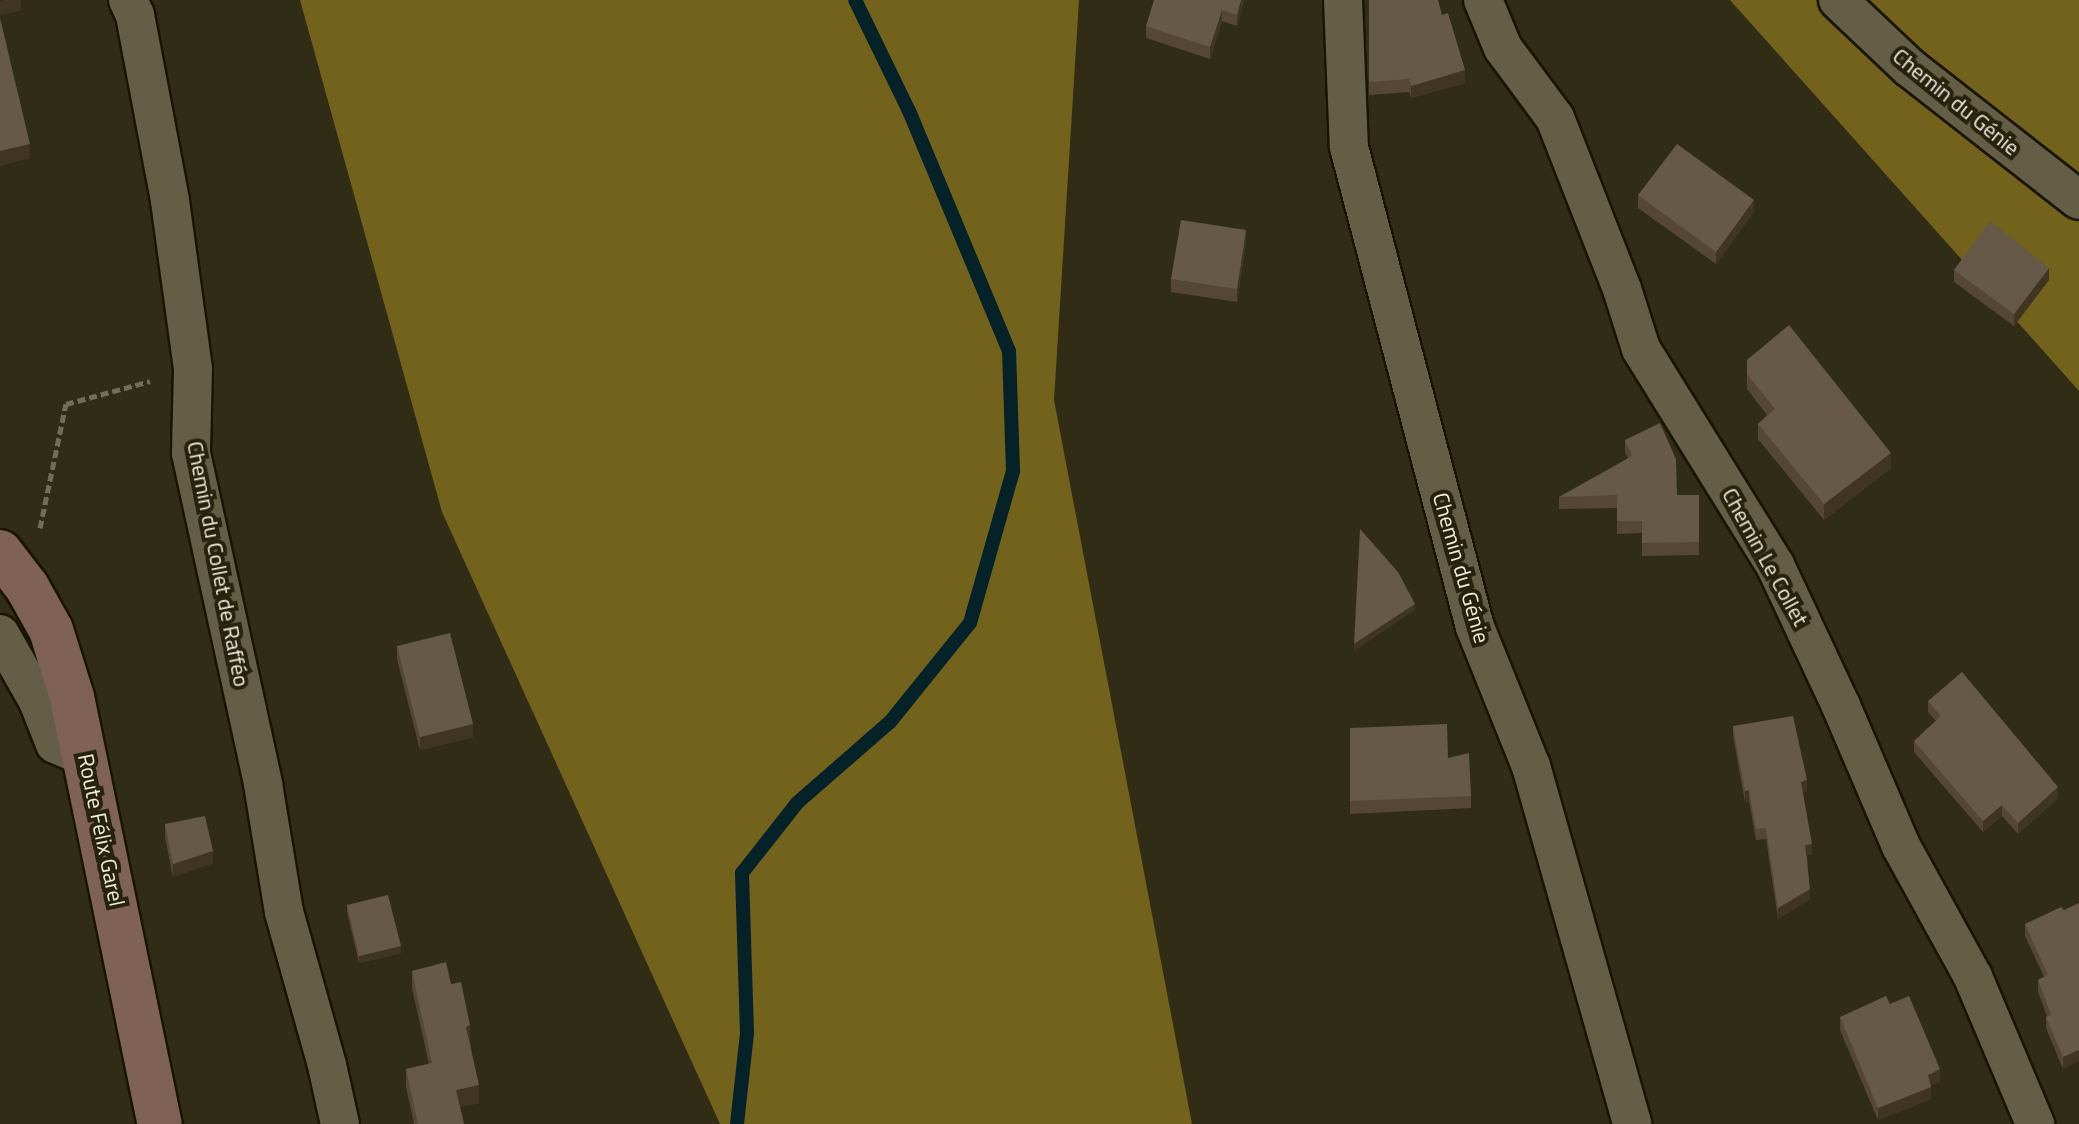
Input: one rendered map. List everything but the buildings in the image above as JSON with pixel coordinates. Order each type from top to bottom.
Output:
[{"type":"street","name":"Chemin du Collet de Rafféo","points":[[128,0],[135,15],[170,201],[193,369],[191,453],[263,784],[284,912],[340,1124]]},
{"type":"street","name":"Chemin du Génie","points":[[1343,0],[1349,147],[1475,627],[1531,766],[1632,1124]]},
{"type":"street","name":"Chemin Le Collet","points":[[1483,0],[1503,48],[1555,118],[1622,289],[1641,349],[1775,565],[1841,706],[1901,846],[1973,977],[2035,1124]]},
{"type":"street","name":"Chemin du Génie","points":[[1838,0],[1910,68],[2079,200]]},
{"type":"street","name":"Route Félix Garel","points":[[0,552],[27,587],[51,630],[72,697],[160,1124]]},
{"type":"street","points":[[0,634],[38,701],[55,744],[86,757]]},
{"type":"path","points":[[27,587],[66,404],[193,369]]},
{"type":"shaded area","points":[[300,0],[1079,0],[1054,400],[1192,1124],[720,1124],[442,512]]},
{"type":"shaded area","points":[[1730,0],[2079,0],[2079,391]]},
{"type":"waterway","points":[[737,1124],[747,1033],[742,873],[797,803],[890,722],[970,623],[1013,471],[1009,351],[909,111],[855,0]]}]
